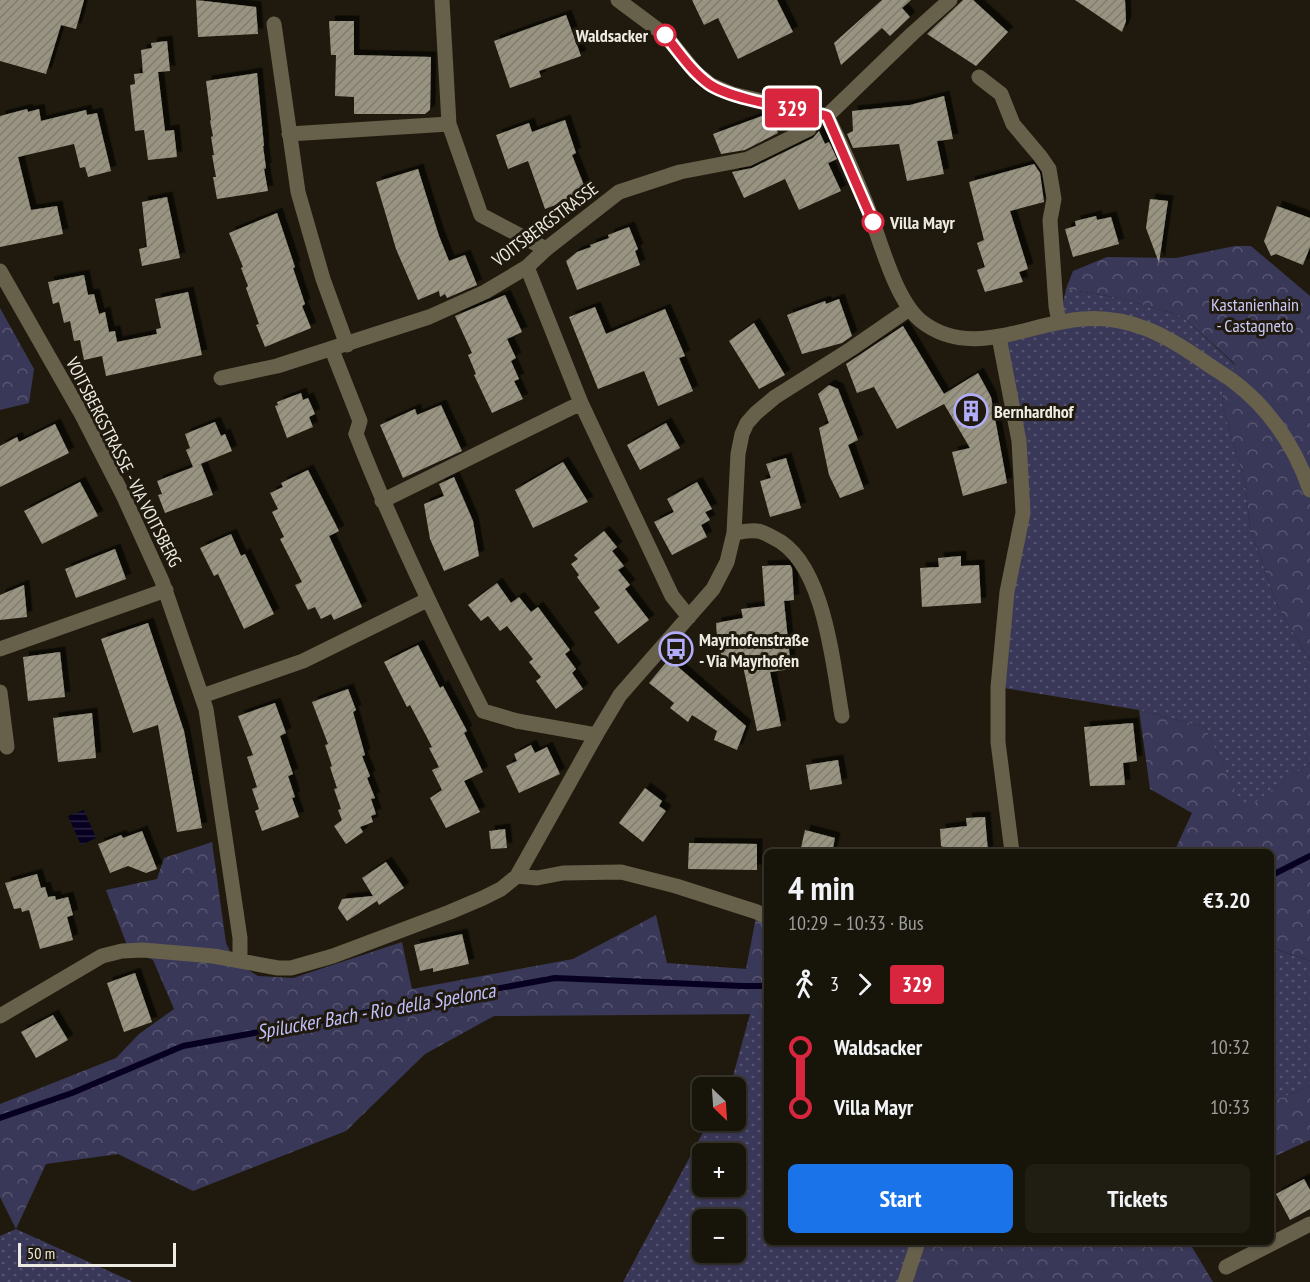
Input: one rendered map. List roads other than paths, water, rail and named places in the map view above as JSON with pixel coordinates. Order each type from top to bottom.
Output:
[{"type":"street","points":[[442,0],[449,124],[481,215],[546,249]]},
{"type":"street","points":[[618,0],[665,35],[695,72],[711,85],[732,94],[820,114],[866,201],[898,288],[909,309],[920,320],[945,335],[965,339],[999,337],[1059,322],[1099,319],[1131,322],[1155,331],[1180,344],[1233,381],[1264,410],[1277,425],[1292,449],[1310,490]]},
{"type":"street","name":"VOITSBERGSTRASSE","points":[[220,378],[277,366],[429,317],[485,292],[528,267],[546,249],[619,192],[680,172],[748,159],[809,129],[820,114],[950,0]]},
{"type":"street","points":[[274,24],[298,192],[360,422],[356,434],[382,501],[427,600],[483,711],[518,721],[596,735]]},
{"type":"street","points":[[979,77],[1001,94],[1013,124],[1049,169],[1054,199],[1050,220],[1059,322]]},
{"type":"street","points":[[289,134],[449,124]]},
{"type":"street","points":[[528,267],[581,403],[672,596],[688,617]]},
{"type":"street","name":"VOITSBERGSTRASSE - VIA VOITSBERG","points":[[0,271],[82,415],[123,495],[166,591],[206,709],[234,891],[240,938],[240,961]]},
{"type":"street","points":[[0,1016],[102,956],[122,951],[154,951],[284,968],[333,956],[501,889],[517,876],[620,695],[712,589],[727,562],[734,533],[738,454],[747,423],[756,412],[775,397],[909,309]]},
{"type":"street","points":[[999,337],[1019,441],[1023,513],[1007,592],[998,687],[998,742],[1012,849]]},
{"type":"street","points":[[382,501],[581,403]]},
{"type":"street","points":[[734,533],[759,531],[782,542],[801,562],[817,592],[842,716]]},
{"type":"street","points":[[0,649],[166,591]]},
{"type":"street","points":[[202,696],[303,661],[427,600]]},
{"type":"street","points":[[0,692],[7,747]]},
{"type":"street","points":[[517,876],[537,878],[563,873],[621,872],[676,886],[764,916]]},
{"type":"street","points":[[1274,1242],[1310,1224]]},
{"type":"street","points":[[905,1282],[917,1245]]},
{"type":"street","points":[[1226,1267],[1269,1245]]},
{"type":"waterway","name":"Spilucker Bach - Rio della Spelonca","points":[[1274,874],[1310,856]]},
{"type":"waterway","name":"Spilucker Bach - Rio della Spelonca","points":[[0,1118],[72,1093],[183,1046],[555,978],[764,986]]},
{"type":"place","name":"Waldsacker","points":[[665,35]]},
{"type":"place","name":"Villa Mayr","points":[[873,222]]},
{"type":"place","name":"Bernhardhof","points":[[971,411]]},
{"type":"place","name":"Mayrhofenstraße - Via Mayrhofen","points":[[676,649]]},
{"type":"park label","name":"Kastanienhain - Castagneto","points":[[1255,314]]}]
